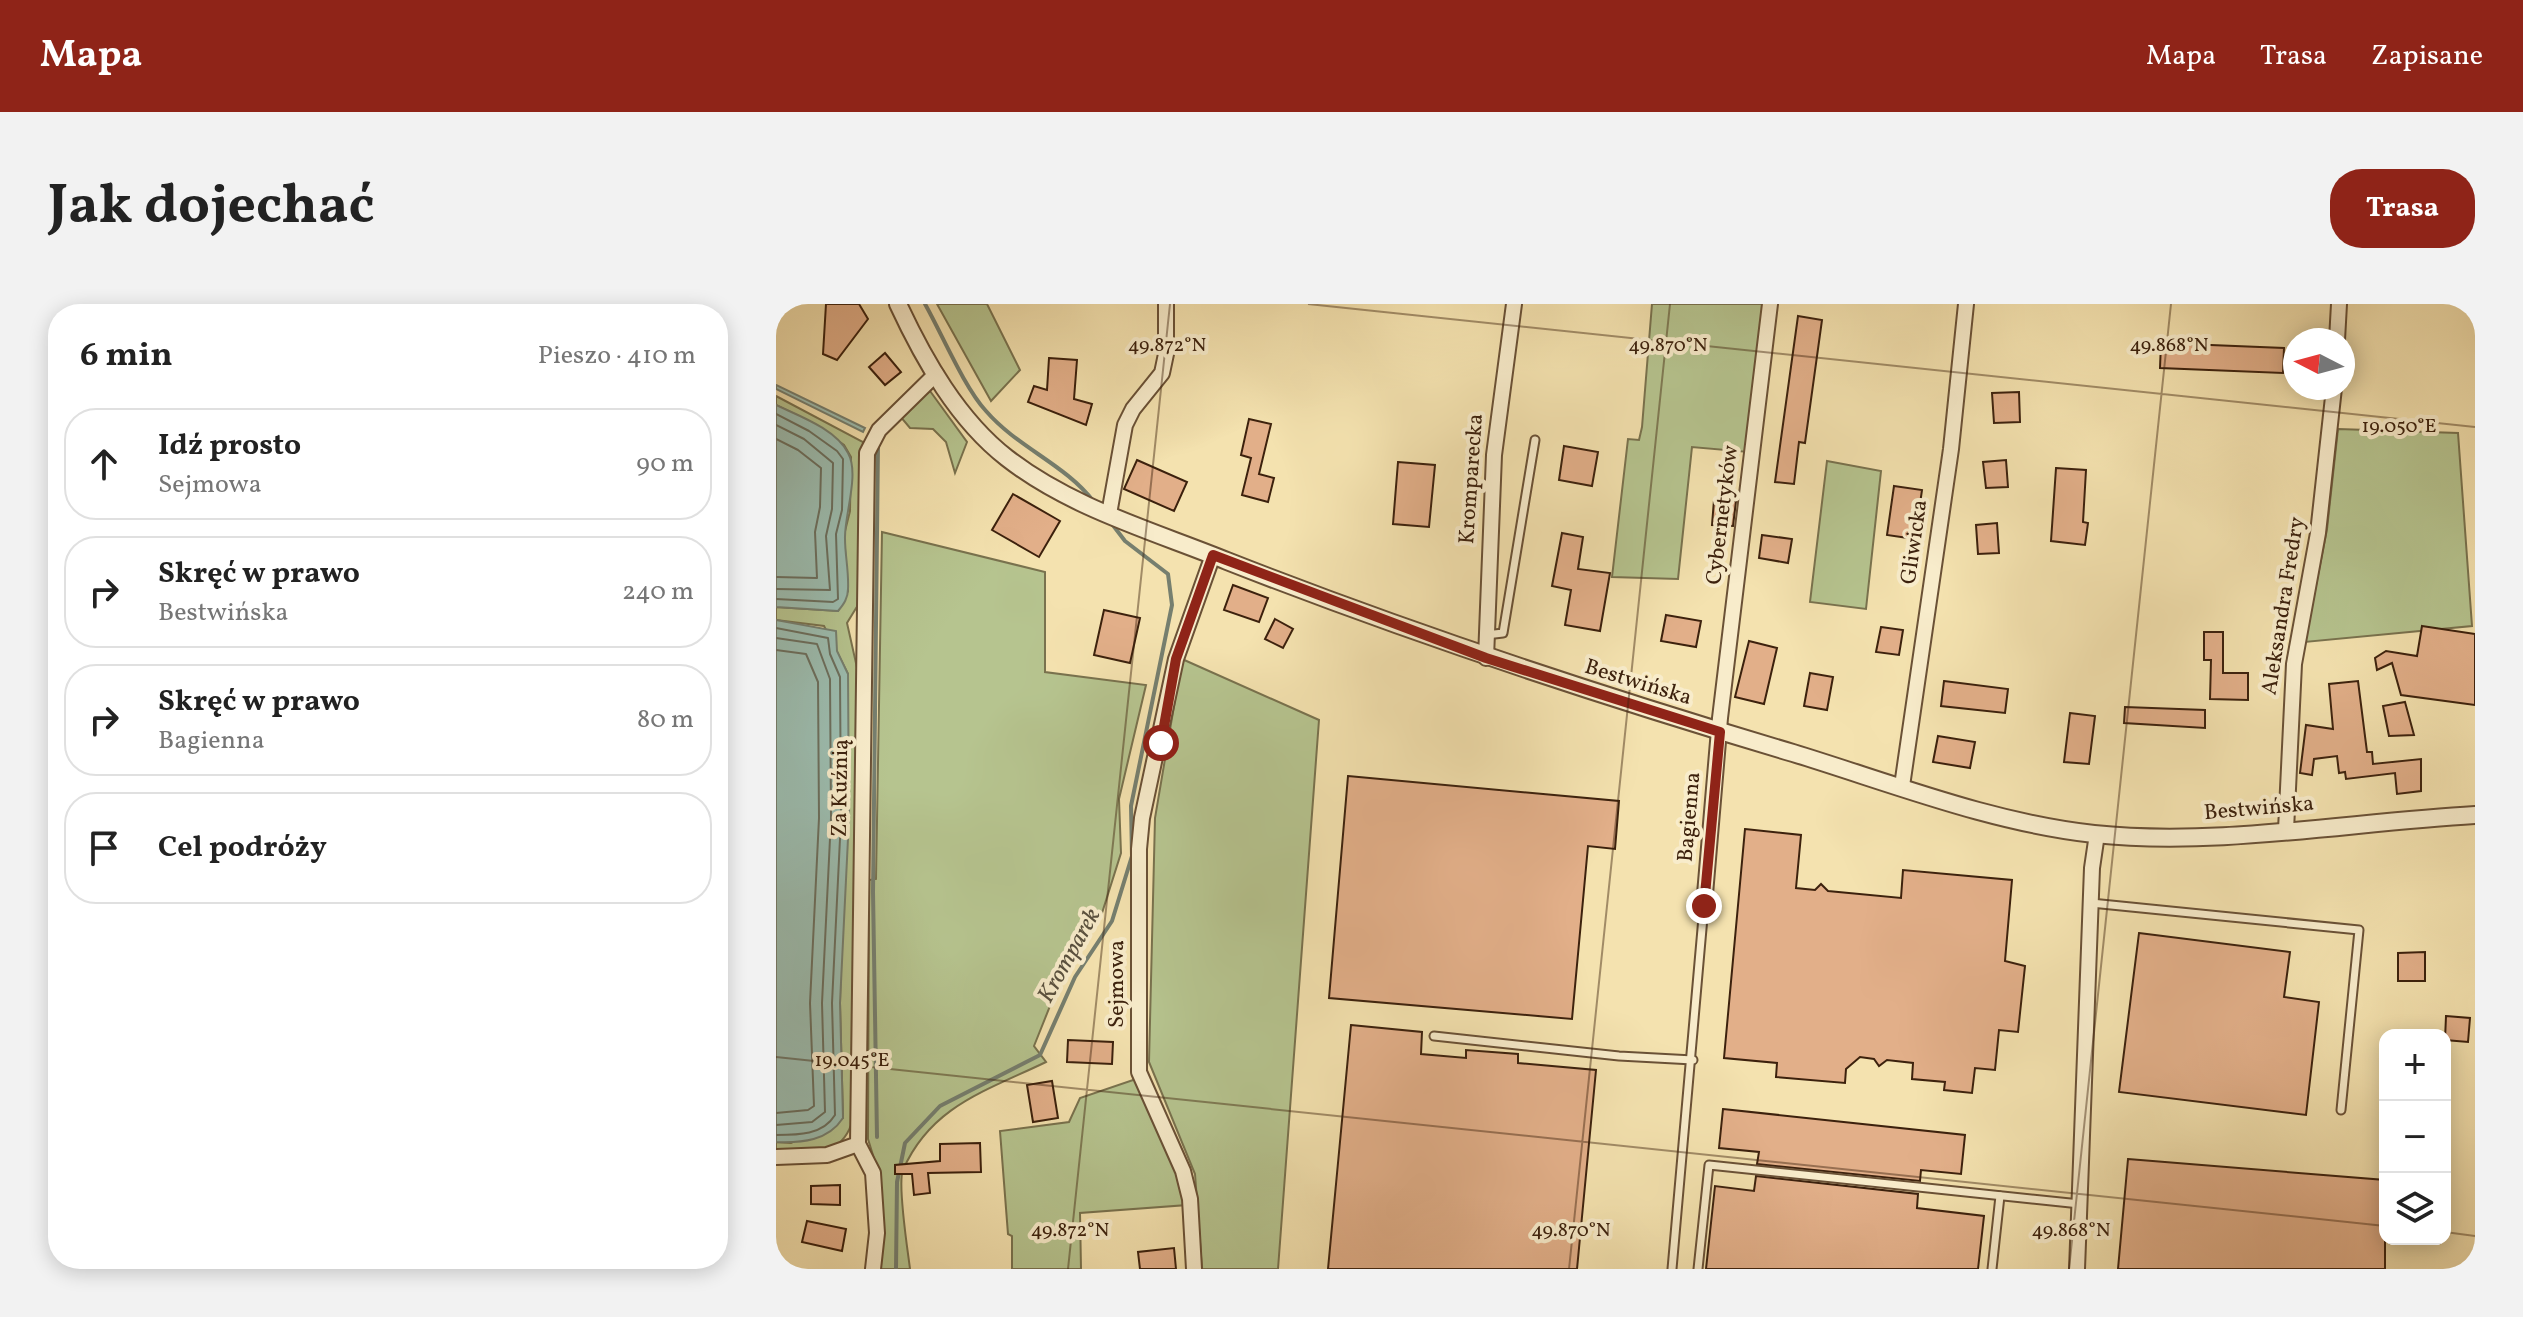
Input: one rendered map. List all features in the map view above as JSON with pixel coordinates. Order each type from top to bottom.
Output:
[{"type":"street","name":"Bestwińska","points":[[898,304],[936,374],[970,421],[1007,458],[1077,500],[1109,514],[1486,658],[1720,732],[2013,819],[2097,834],[2159,837],[2475,815]]},
{"type":"street","points":[[1109,514],[1125,425],[1133,409],[1162,373],[1166,304]]},
{"type":"street","name":"Kromparecka","points":[[1486,658],[1494,455],[1514,304]]},
{"type":"street","name":"Cybernetyków","points":[[1720,732],[1770,304]]},
{"type":"street","name":"Gliwicka","points":[[1902,786],[1951,449],[1966,304]]},
{"type":"street","points":[[2338,328],[2339,304]]},
{"type":"street","name":"Za Kuźnią","points":[[858,1144],[867,453],[879,430],[936,374]]},
{"type":"street","name":"Aleksandra Fredry","points":[[2286,830],[2294,664],[2318,533],[2333,400]]},
{"type":"street","name":"Sejmowa","points":[[1194,1269],[1190,1199],[1183,1171],[1139,1072],[1139,849],[1142,818],[1176,659],[1213,555]]},
{"type":"street","name":"Bagienna","points":[[1704,906],[1720,732]]},
{"type":"street","points":[[2077,1269],[2091,903],[2097,834]]},
{"type":"street","points":[[776,1157],[827,1155],[858,1144],[873,1173],[877,1233],[873,1269]]},
{"type":"lane","points":[[1486,635],[1503,633],[1535,440]]},
{"type":"lane","points":[[2091,903],[2359,930],[2341,1110]]},
{"type":"lane","points":[[1672,1269],[1693,1060],[1704,906]]},
{"type":"lane","points":[[1434,1036],[1619,1056],[1693,1060]]},
{"type":"lane","points":[[1698,1269],[1709,1165],[2080,1204]]},
{"type":"lane","points":[[1992,1269],[2000,1196]]},
{"type":"green space","points":[[937,304],[987,304],[1020,370],[991,401]]},
{"type":"green space","points":[[1652,304],[1764,304],[1748,452],[1692,447],[1678,579],[1612,577],[1628,439],[1639,440],[1642,427]]},
{"type":"green space","points":[[930,391],[967,442],[955,473],[946,442],[933,429],[910,428],[899,415]]},
{"type":"green space","points":[[776,396],[863,442],[858,605],[847,623],[858,672],[853,1119],[841,1141],[833,1147],[812,1152],[776,1152],[776,1142],[791,1143],[843,1118],[840,1003],[848,674],[824,626],[776,620],[776,607],[838,611],[848,591],[844,535],[850,511],[851,457],[844,445],[813,423],[776,405]]},
{"type":"green space","points":[[2338,429],[2458,433],[2472,626],[2305,642],[2327,529]]},
{"type":"green space","points":[[1827,461],[1881,471],[1866,609],[1810,602]]},
{"type":"green space","points":[[882,532],[1045,572],[1045,672],[1146,685],[1119,799],[1121,853],[1102,913],[1066,966],[1034,1046],[1046,1062],[962,1103],[929,1130],[915,1148],[901,1177],[910,1269],[879,1269],[880,1178],[868,1139],[869,880],[876,879]]},
{"type":"green space","points":[[1182,659],[1319,720],[1278,1269],[1202,1269],[1195,1174],[1149,1062],[1155,818]]},
{"type":"green space","points":[[1139,1078],[1162,1127],[1187,1205],[1080,1213],[1081,1269],[1012,1269],[1012,1236],[1008,1234],[1000,1131],[1069,1122],[1080,1098]]},
{"type":"water","points":[[776,385],[865,428],[863,432],[776,389]]},
{"type":"water","points":[[776,405],[826,430],[842,444],[851,462],[852,483],[845,530],[848,592],[838,611],[776,607]]},
{"type":"water","points":[[776,620],[836,631],[837,651],[848,674],[849,818],[840,1003],[843,1118],[822,1136],[786,1142],[776,1142]]},
{"type":"building","points":[[826,304],[859,304],[868,319],[837,360],[823,354]]},
{"type":"building","points":[[1798,316],[1822,320],[1805,443],[1799,442],[1794,484],[1775,482]]},
{"type":"building","points":[[2161,343],[2283,348],[2283,373],[2160,368]]},
{"type":"building","points":[[885,353],[901,372],[885,385],[869,367]]},
{"type":"building","points":[[1049,358],[1077,360],[1074,399],[1092,404],[1086,425],[1028,402],[1034,386],[1047,390]]},
{"type":"building","points":[[2019,392],[2020,422],[1994,423],[1992,393]]},
{"type":"building","points":[[1249,419],[1271,424],[1259,474],[1274,478],[1268,502],[1242,495],[1251,458],[1241,455]]},
{"type":"building","points":[[1564,446],[1598,452],[1592,486],[1559,480]]},
{"type":"building","points":[[1137,460],[1187,482],[1174,511],[1124,489]]},
{"type":"building","points":[[2006,460],[2008,487],[1986,488],[1983,462]]},
{"type":"building","points":[[1398,462],[1435,465],[1429,527],[1393,524]]},
{"type":"building","points":[[2056,468],[2086,470],[2083,522],[2088,523],[2085,545],[2051,541]]},
{"type":"building","points":[[1894,486],[1922,490],[1915,539],[1887,535]]},
{"type":"building","points":[[1013,494],[1060,521],[1039,557],[992,530]]},
{"type":"building","points":[[1714,500],[1736,501],[1733,526],[1712,525]]},
{"type":"building","points":[[1997,523],[1999,553],[1978,554],[1976,525]]},
{"type":"building","points":[[1562,533],[1583,537],[1578,569],[1610,573],[1600,631],[1565,625],[1571,590],[1552,586]]},
{"type":"building","points":[[1762,535],[1792,539],[1788,563],[1759,558]]},
{"type":"building","points":[[1233,585],[1268,598],[1259,622],[1224,610]]},
{"type":"building","points":[[1104,610],[1140,618],[1130,663],[1094,655]]},
{"type":"building","points":[[1666,615],[1701,621],[1696,647],[1661,641]]},
{"type":"building","points":[[1275,619],[1293,629],[1283,648],[1265,639]]},
{"type":"building","points":[[2422,626],[2475,634],[2475,705],[2401,695],[2392,663],[2377,670],[2375,658],[2386,651],[2417,656]]},
{"type":"building","points":[[1881,627],[1903,630],[1899,655],[1876,652]]},
{"type":"building","points":[[2204,632],[2223,632],[2223,673],[2248,673],[2248,700],[2210,699],[2211,660],[2204,660]]},
{"type":"building","points":[[1749,641],[1777,648],[1764,704],[1735,697]]},
{"type":"building","points":[[1810,673],[1833,677],[1827,710],[1804,706]]},
{"type":"building","points":[[1944,681],[2008,689],[2005,713],[1941,706]]},
{"type":"building","points":[[2358,681],[2367,752],[2372,752],[2373,764],[2421,759],[2421,791],[2397,794],[2395,773],[2346,779],[2345,772],[2339,773],[2337,756],[2314,759],[2312,775],[2300,773],[2306,725],[2333,729],[2329,684]]},
{"type":"building","points":[[2405,702],[2414,735],[2389,736],[2383,706]]},
{"type":"building","points":[[2125,707],[2205,710],[2205,728],[2124,723]]},
{"type":"building","points":[[2070,713],[2095,716],[2089,764],[2064,762]]},
{"type":"building","points":[[1938,736],[1975,742],[1970,768],[1933,762]]},
{"type":"building","points":[[1348,776],[1619,801],[1615,849],[1588,846],[1572,1019],[1329,998]]},
{"type":"building","points":[[1745,829],[1801,835],[1796,888],[1815,890],[1821,884],[1828,891],[1901,898],[1903,870],[2012,880],[2005,961],[2025,966],[2018,1032],[1999,1030],[1995,1070],[1975,1068],[1972,1093],[1944,1090],[1945,1082],[1912,1079],[1913,1063],[1887,1060],[1879,1066],[1874,1059],[1860,1057],[1846,1069],[1845,1083],[1776,1077],[1777,1063],[1724,1058]]},
{"type":"building","points":[[2139,933],[2290,952],[2284,997],[2319,1002],[2306,1115],[2119,1092]]},
{"type":"building","points":[[2425,952],[2425,981],[2398,981],[2398,953]]},
{"type":"building","points":[[2446,1016],[2470,1018],[2468,1042],[2451,1041],[2451,1029],[2445,1029]]},
{"type":"building","points":[[1351,1025],[1422,1032],[1421,1054],[1466,1058],[1466,1050],[1518,1054],[1518,1063],[1596,1070],[1577,1269],[1328,1269]]},
{"type":"building","points":[[1068,1040],[1113,1042],[1112,1064],[1067,1062]]},
{"type":"building","points":[[1052,1081],[1058,1118],[1033,1122],[1027,1085]]},
{"type":"building","points":[[1723,1109],[1965,1135],[1961,1174],[1921,1170],[1920,1181],[1757,1164],[1759,1152],[1719,1148]]},
{"type":"building","points":[[980,1143],[981,1172],[928,1173],[930,1193],[914,1195],[912,1174],[895,1174],[895,1165],[940,1161],[940,1144]]},
{"type":"building","points":[[2128,1159],[2379,1180],[2379,1245],[2385,1245],[2385,1269],[2118,1269]]},
{"type":"building","points":[[1756,1176],[1918,1194],[1917,1208],[1984,1216],[1978,1269],[1706,1269],[1715,1186],[1754,1191]]},
{"type":"building","points":[[840,1185],[840,1205],[811,1204],[811,1186]]},
{"type":"building","points":[[807,1221],[846,1229],[842,1251],[802,1242]]},
{"type":"building","points":[[1174,1248],[1176,1269],[1140,1269],[1138,1252]]},
{"type":"waterway","name":"Kromparek","points":[[925,304],[962,375],[986,411],[1012,435],[1069,477],[1094,502]]},
{"type":"waterway","points":[[877,1137],[873,892],[878,444]]},
{"type":"waterway","name":"Kromparek","points":[[896,1269],[897,1182],[905,1143],[940,1106],[1040,1055],[1075,977],[1112,921],[1132,856],[1131,806],[1172,605],[1168,574],[1125,541],[1112,524]]},
{"type":"route","points":[[1161,743],[1176,659],[1213,555],[1486,658],[1720,732],[1704,906]]}]
